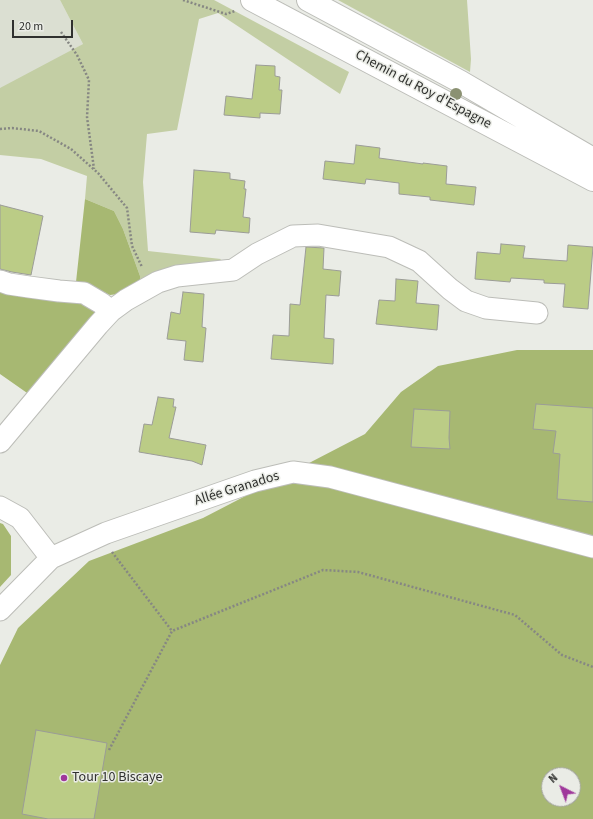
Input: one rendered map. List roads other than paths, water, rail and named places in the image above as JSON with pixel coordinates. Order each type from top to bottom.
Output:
[{"type":"street","name":"Chemin du Roy d'Espagne","points":[[308,0],[461,82],[593,159]]},
{"type":"street","name":"Chemin du Roy d'Espagne","points":[[255,2],[593,180]]},
{"type":"street","points":[[0,442],[111,311],[126,300],[158,282],[177,276],[233,270],[257,254],[293,236],[318,235],[389,247],[419,261],[450,289],[466,301],[486,308],[537,313]]},
{"type":"street","points":[[0,281],[29,288],[84,293],[111,311]]},
{"type":"street","name":"Allée Granados","points":[[0,610],[51,558],[106,533],[255,481],[293,472],[330,477],[593,547]]},
{"type":"street","points":[[0,507],[20,518],[51,558]]},
{"type":"place","name":"Tour 10 Biscaye","points":[[64,778]]}]
